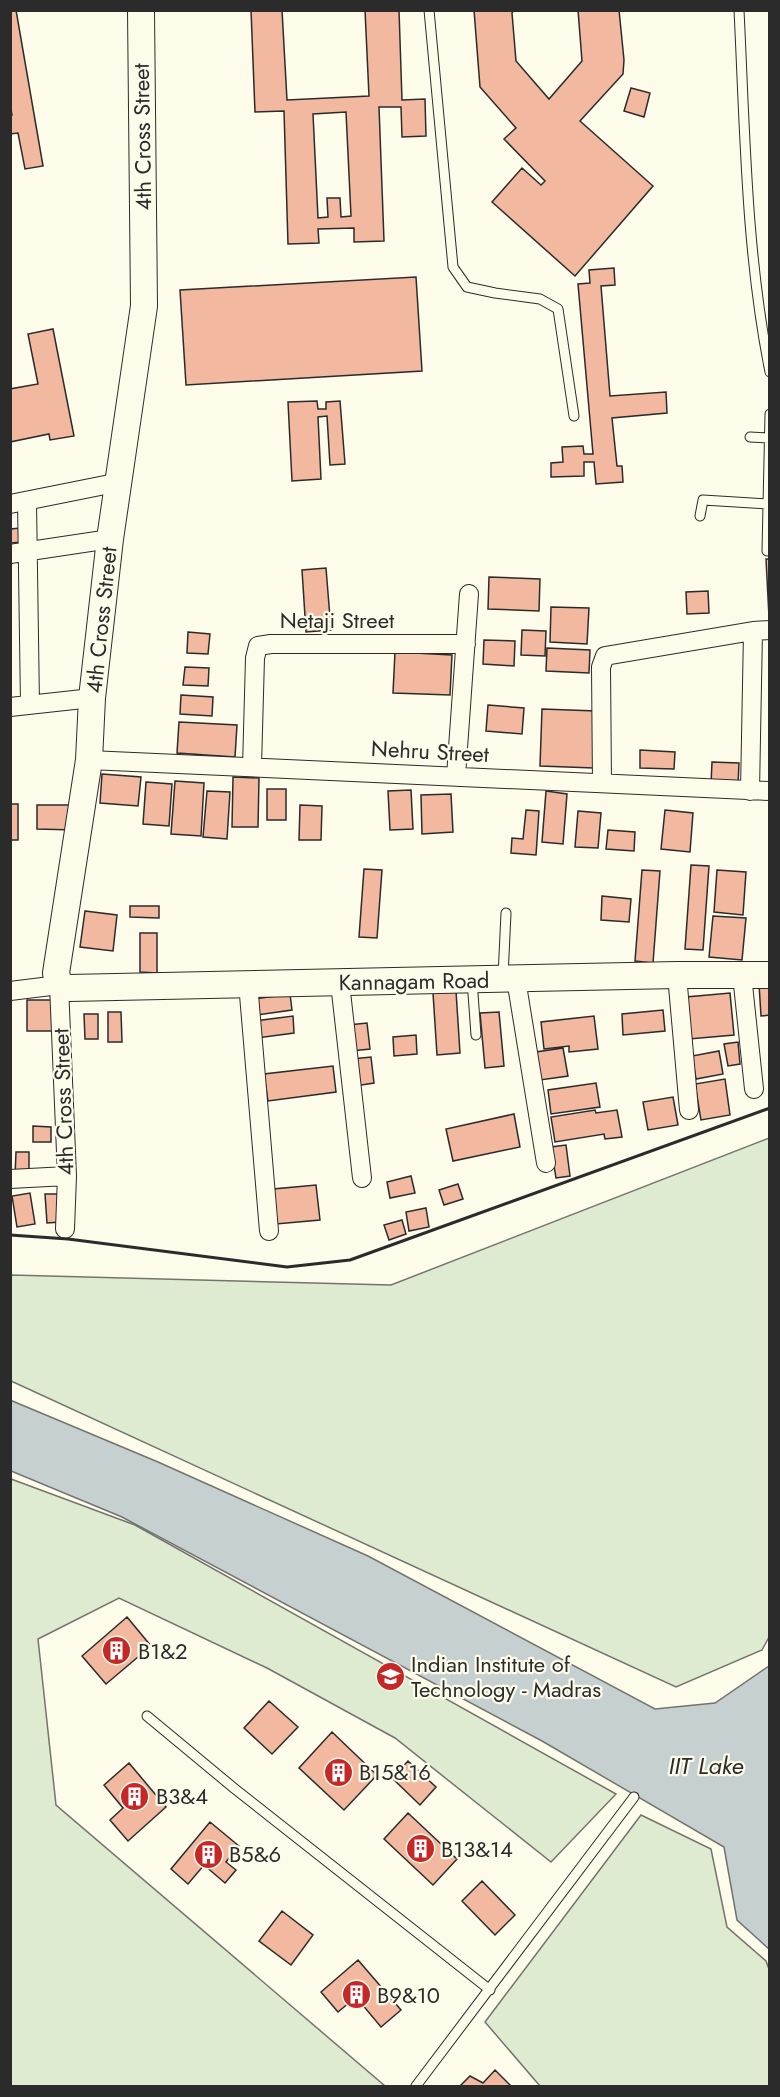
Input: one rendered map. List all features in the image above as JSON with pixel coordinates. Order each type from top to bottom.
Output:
[{"type":"street","name":"4th Cross Street","points":[[65,1229],[67,1176],[59,985],[56,973],[88,760],[92,698],[110,539],[144,306],[141,10]]},
{"type":"street","points":[[30,705],[19,552],[19,503],[120,482]]},
{"type":"street","points":[[19,552],[110,539]]},
{"type":"street","points":[[456,776],[469,594]]},
{"type":"street","points":[[602,783],[601,667],[605,656],[761,631],[750,790]]},
{"type":"street","name":"Netaji Street","points":[[252,767],[255,658],[258,646],[272,644],[466,644]]},
{"type":"street","points":[[10,707],[92,698]]},
{"type":"street","name":"Nehru Street","points":[[88,760],[770,791]]},
{"type":"street","points":[[677,975],[689,1110]]},
{"type":"street","points":[[742,975],[754,1089]]},
{"type":"street","name":"Kannagam Road","points":[[59,985],[69,988],[770,975]]},
{"type":"street","points":[[509,980],[546,1163]]},
{"type":"street","points":[[248,983],[268,1231]]},
{"type":"street","points":[[340,983],[362,1178]]},
{"type":"street","points":[[10,991],[59,985]]},
{"type":"street","points":[[10,1179],[67,1176]]},
{"type":"lane","points":[[429,10],[453,267],[467,287],[540,300],[558,309],[573,416]]},
{"type":"lane","points":[[739,10],[749,218],[760,326],[770,372]]},
{"type":"lane","points":[[767,551],[770,414]]},
{"type":"lane","points":[[750,437],[769,438]]},
{"type":"lane","points":[[700,516],[703,500],[769,504]]},
{"type":"lane","points":[[506,913],[509,980]]},
{"type":"lane","points":[[472,980],[476,1035]]},
{"type":"lane","points":[[147,1716],[235,1789],[490,1990]]},
{"type":"lane","points":[[416,2086],[634,1797]]},
{"type":"green space","points":[[769,1138],[769,1637],[762,1650],[676,1687],[11,1381],[11,1275],[391,1285]]},
{"type":"green space","points":[[11,1479],[135,1525],[616,1794],[551,1862],[395,1738],[267,1668],[119,1598],[38,1639],[56,1805],[385,2086],[11,2086]]},
{"type":"green space","points":[[641,1815],[711,1849],[727,1927],[766,1961],[770,1972],[769,2086],[540,2086],[485,2022]]},
{"type":"water","name":"IIT Lake","points":[[10,1400],[158,1462],[368,1556],[655,1709],[715,1703],[769,1666],[769,1949],[737,1920],[724,1847],[542,1741],[122,1517],[11,1471]]},
{"type":"building","points":[[10,10],[16,10],[43,166],[25,169],[18,133],[10,134],[10,116],[12,115]]},
{"type":"building","points":[[251,10],[282,10],[287,100],[369,96],[365,10],[399,10],[402,100],[425,99],[426,136],[402,137],[401,107],[379,107],[384,241],[354,242],[354,228],[318,229],[319,243],[288,244],[284,111],[255,112]],"holes":[[[346,112],[351,216],[341,217],[340,198],[327,198],[328,217],[318,218],[313,114]]]},
{"type":"building","points":[[474,10],[514,10],[512,13],[516,61],[549,99],[582,61],[578,10],[619,10],[624,60],[623,74],[580,121],[653,186],[575,276],[492,202],[522,168],[541,185],[545,181],[504,139],[516,128],[480,87]]},
{"type":"building","points":[[631,88],[650,93],[644,117],[624,111]]},
{"type":"building","points":[[614,268],[615,285],[601,286],[610,396],[666,392],[667,413],[612,418],[617,466],[622,466],[623,482],[596,484],[594,462],[584,462],[584,476],[551,477],[551,463],[563,462],[562,447],[583,446],[584,454],[593,454],[578,284],[590,283],[589,270]]},
{"type":"building","points":[[416,277],[422,371],[186,385],[180,290]]},
{"type":"building","points":[[53,329],[74,436],[50,440],[49,434],[10,442],[10,389],[38,384],[28,334]]},
{"type":"building","points":[[317,401],[318,409],[326,409],[326,402],[340,401],[345,464],[330,465],[327,416],[318,417],[321,479],[292,481],[288,402]]},
{"type":"building","points":[[21,528],[23,542],[10,543],[10,529]]},
{"type":"building","points":[[766,559],[770,559],[770,617],[769,617]]},
{"type":"building","points":[[326,568],[331,630],[306,632],[302,570]]},
{"type":"building","points":[[489,577],[540,579],[539,611],[488,609]]},
{"type":"building","points":[[708,591],[709,613],[687,614],[686,592]]},
{"type":"building","points":[[551,607],[589,608],[587,644],[550,642]]},
{"type":"building","points":[[522,630],[546,631],[545,656],[521,655]]},
{"type":"building","points":[[188,632],[210,634],[208,654],[187,653]]},
{"type":"building","points":[[484,640],[515,641],[514,666],[483,664]]},
{"type":"building","points":[[547,648],[590,650],[589,673],[546,671]]},
{"type":"building","points":[[395,652],[452,655],[450,695],[393,693]]},
{"type":"building","points":[[185,667],[209,668],[208,686],[183,685]]},
{"type":"building","points":[[181,695],[213,697],[212,716],[180,714]]},
{"type":"building","points":[[488,705],[524,708],[522,734],[486,731]]},
{"type":"building","points":[[542,709],[596,711],[594,768],[540,766]]},
{"type":"building","points":[[179,722],[237,725],[235,757],[177,753]]},
{"type":"building","points":[[640,750],[675,752],[674,769],[640,768]]},
{"type":"building","points":[[712,762],[739,763],[738,785],[711,784]]},
{"type":"building","points":[[102,774],[141,777],[138,806],[100,803]]},
{"type":"building","points":[[233,777],[259,778],[258,827],[232,827]]},
{"type":"building","points":[[175,781],[204,783],[201,836],[171,834]]},
{"type":"building","points":[[146,782],[172,784],[169,826],[143,824]]},
{"type":"building","points":[[267,789],[286,789],[286,820],[267,820]]},
{"type":"building","points":[[411,790],[413,829],[390,830],[388,791]]},
{"type":"building","points":[[207,791],[230,792],[227,839],[203,837]]},
{"type":"building","points":[[546,791],[567,794],[563,844],[542,842]]},
{"type":"building","points":[[451,794],[453,832],[422,834],[421,795]]},
{"type":"building","points":[[10,804],[18,804],[18,840],[10,840]]},
{"type":"building","points":[[37,805],[74,805],[74,830],[37,829]]},
{"type":"building","points":[[300,805],[322,806],[321,840],[299,840]]},
{"type":"building","points":[[526,810],[539,811],[536,855],[511,853],[512,838],[523,839]]},
{"type":"building","points":[[665,810],[693,813],[690,852],[661,849]]},
{"type":"building","points":[[578,811],[601,813],[598,848],[575,847]]},
{"type":"building","points":[[608,830],[635,832],[634,851],[606,849]]},
{"type":"building","points":[[691,865],[709,866],[703,950],[685,949]]},
{"type":"building","points":[[364,869],[382,870],[377,938],[359,937]]},
{"type":"building","points":[[642,870],[660,871],[653,963],[635,961]]},
{"type":"building","points":[[717,870],[746,872],[743,915],[714,912]]},
{"type":"building","points":[[602,896],[631,899],[629,922],[601,920]]},
{"type":"building","points":[[130,906],[159,906],[159,918],[130,917]]},
{"type":"building","points":[[85,911],[117,915],[113,951],[80,947]]},
{"type":"building","points":[[713,916],[746,918],[742,960],[709,957]]},
{"type":"building","points":[[140,933],[157,933],[157,973],[140,972]]},
{"type":"building","points":[[770,983],[770,1015],[761,1016],[759,984]]},
{"type":"building","points":[[456,991],[460,1053],[437,1055],[433,993]]},
{"type":"building","points":[[730,993],[734,1035],[689,1039],[686,997]]},
{"type":"building","points":[[290,994],[292,1010],[257,1015],[254,999]]},
{"type":"building","points":[[27,1000],[55,1000],[55,1031],[27,1031]]},
{"type":"building","points":[[663,1010],[665,1031],[623,1035],[622,1014]]},
{"type":"building","points":[[108,1012],[121,1012],[122,1042],[108,1042]]},
{"type":"building","points":[[499,1012],[504,1066],[485,1068],[480,1013]]},
{"type":"building","points":[[84,1014],[98,1014],[98,1039],[85,1039]]},
{"type":"building","points":[[293,1016],[294,1033],[257,1038],[255,1021]]},
{"type":"building","points":[[594,1016],[598,1049],[569,1052],[569,1046],[544,1049],[541,1022]]},
{"type":"building","points":[[367,1023],[370,1049],[351,1051],[348,1025]]},
{"type":"building","points":[[416,1035],[417,1054],[394,1056],[393,1037]]},
{"type":"building","points":[[738,1042],[740,1064],[728,1066],[724,1044]]},
{"type":"building","points":[[563,1048],[568,1076],[540,1080],[536,1052]]},
{"type":"building","points":[[719,1051],[723,1074],[696,1079],[692,1056]]},
{"type":"building","points":[[371,1057],[374,1083],[355,1086],[352,1059]]},
{"type":"building","points":[[333,1066],[336,1092],[268,1101],[264,1074]]},
{"type":"building","points":[[725,1079],[730,1115],[701,1120],[695,1084]]},
{"type":"building","points":[[596,1083],[600,1107],[551,1114],[548,1090]]},
{"type":"building","points":[[673,1097],[678,1125],[648,1130],[643,1102]]},
{"type":"building","points":[[595,1110],[596,1113],[617,1110],[622,1137],[605,1139],[604,1134],[555,1142],[551,1117]]},
{"type":"building","points":[[514,1114],[520,1147],[453,1161],[446,1129]]},
{"type":"building","points":[[33,1126],[51,1127],[51,1142],[33,1142]]},
{"type":"building","points":[[566,1145],[570,1176],[556,1178],[551,1147]]},
{"type":"building","points":[[16,1152],[29,1152],[29,1176],[15,1176]]},
{"type":"building","points":[[411,1176],[415,1193],[390,1198],[387,1182]]},
{"type":"building","points":[[458,1184],[463,1199],[444,1205],[439,1190]]},
{"type":"building","points":[[316,1185],[320,1220],[276,1224],[273,1189]]},
{"type":"building","points":[[30,1193],[35,1224],[17,1227],[12,1196]]},
{"type":"building","points":[[45,1194],[59,1194],[61,1222],[47,1223]]},
{"type":"building","points":[[426,1208],[429,1227],[409,1231],[406,1212]]},
{"type":"building","points":[[402,1220],[406,1234],[389,1240],[384,1225]]},
{"type":"building","name":"B1&2","points":[[127,1617],[151,1646],[106,1684],[82,1656]]},
{"type":"building","points":[[269,1701],[298,1727],[272,1754],[244,1728]]},
{"type":"building","name":"B15&16","points":[[332,1732],[377,1775],[344,1810],[299,1768]]},
{"type":"building","points":[[408,1761],[436,1787],[420,1805],[392,1778]]},
{"type":"building","name":"B3&4","points":[[129,1763],[166,1807],[128,1841],[110,1820],[123,1808],[104,1785]]},
{"type":"building","name":"B13&14","points":[[408,1813],[457,1859],[433,1885],[384,1839]]},
{"type":"building","name":"B5&6","points":[[210,1822],[239,1846],[226,1862],[236,1870],[225,1883],[204,1865],[188,1884],[171,1869]]},
{"type":"building","points":[[482,1881],[515,1915],[495,1935],[462,1901]]},
{"type":"building","points":[[282,1911],[313,1935],[291,1965],[259,1941]]},
{"type":"building","name":"B9&10","points":[[358,1960],[401,2010],[381,2027],[356,1997],[338,2012],[321,1992]]},
{"type":"building","points":[[495,2070],[511,2086],[460,2086],[470,2076],[483,2083]]},
{"type":"wall","points":[[10,1235],[68,1239],[287,1267],[350,1260],[770,1108]]},
{"type":"place","name":"B1&2","points":[[117,1651]]},
{"type":"place","name":"Indian Institute of Technology - Madras","points":[[390,1677]]},
{"type":"place","name":"B15&16","points":[[338,1772]]},
{"type":"place","name":"B3&4","points":[[135,1796]]},
{"type":"place","name":"B13&14","points":[[420,1849]]},
{"type":"place","name":"B5&6","points":[[208,1854]]},
{"type":"place","name":"B9&10","points":[[356,1995]]}]
